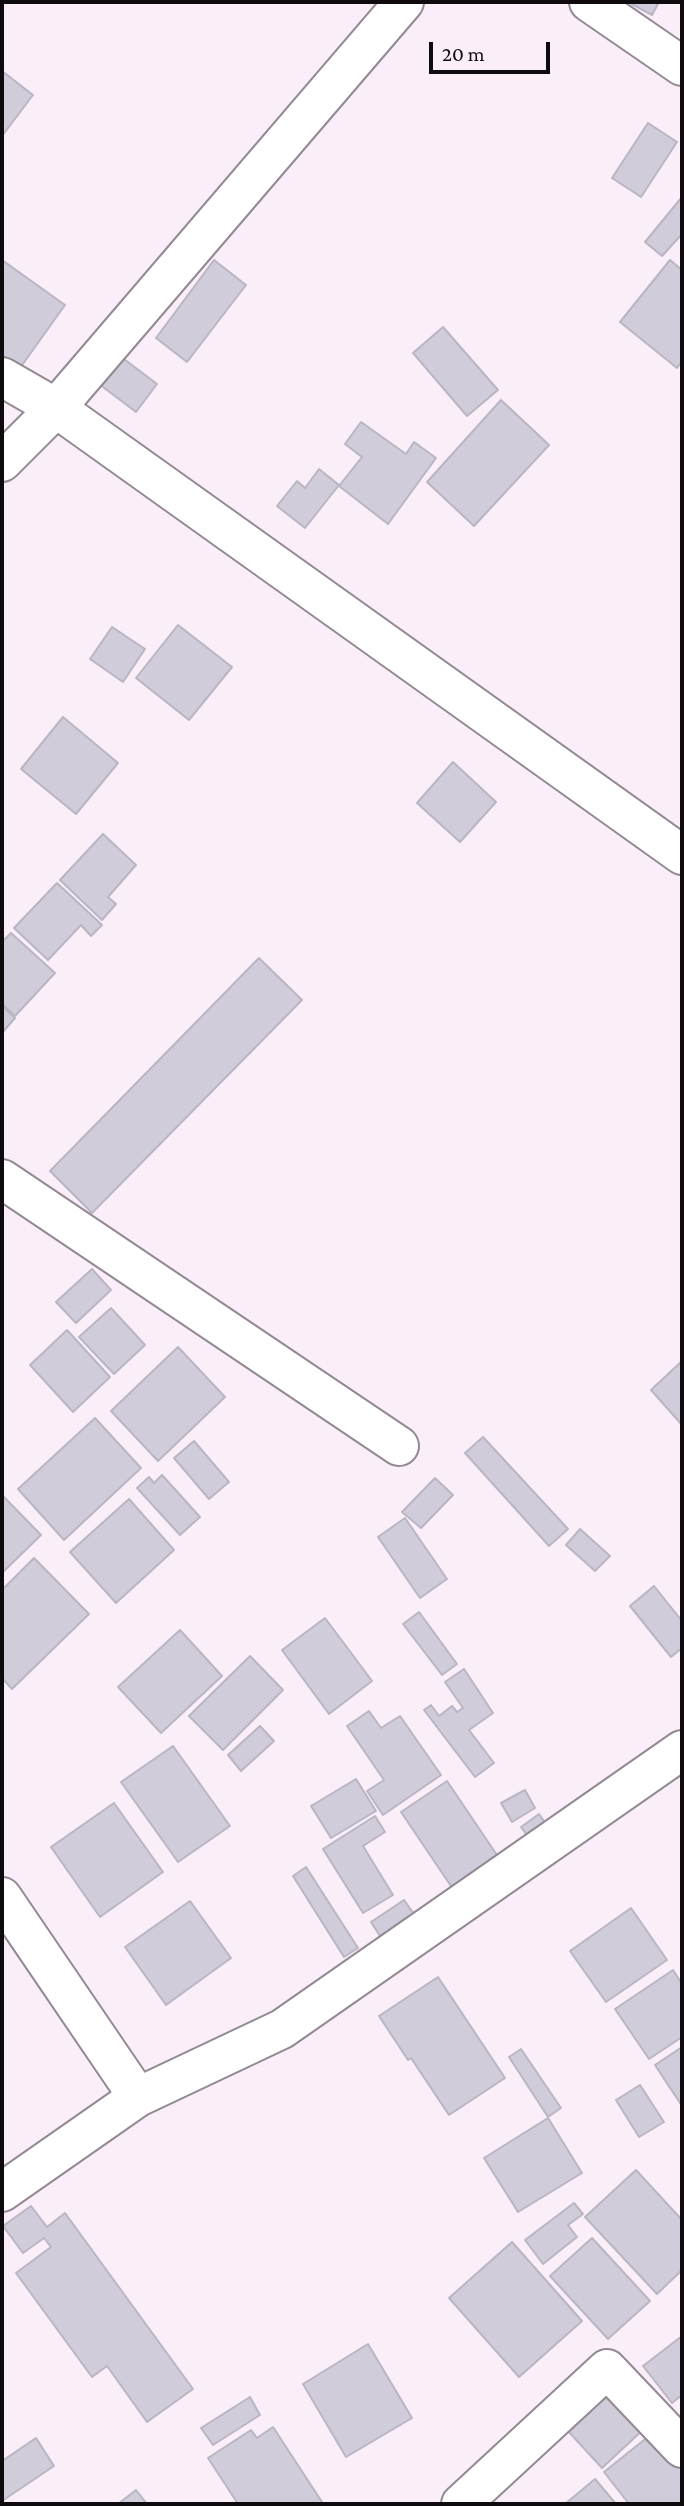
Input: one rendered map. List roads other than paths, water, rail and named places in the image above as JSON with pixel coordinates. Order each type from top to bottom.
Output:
[{"type":"street","points":[[2,462],[56,408],[404,2]]},
{"type":"street","points":[[589,2],[682,66]]},
{"type":"street","points":[[2,377],[56,408],[682,855]]},
{"type":"street","points":[[2,1179],[400,1446]]},
{"type":"street","points":[[2,2192],[138,2097],[282,2029],[682,1750]]},
{"type":"street","points":[[2,1898],[138,2097]]},
{"type":"street","points":[[461,2504],[607,2369],[682,2448]]}]
